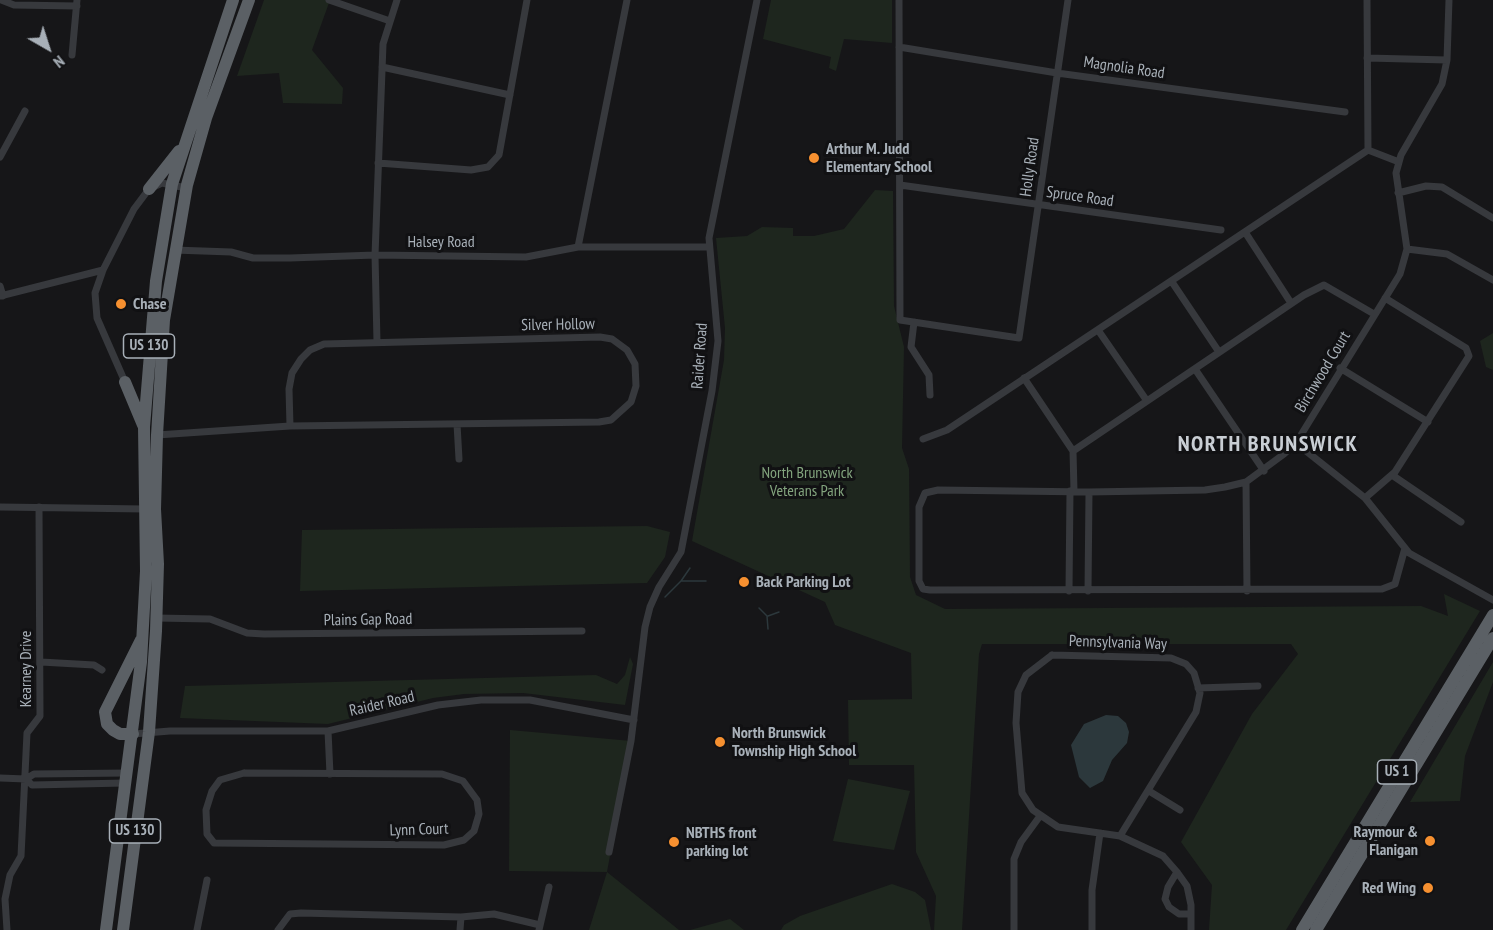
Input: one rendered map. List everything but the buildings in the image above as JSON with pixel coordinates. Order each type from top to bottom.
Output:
[{"type":"highway","name":"US 130","points":[[123,930],[149,732],[156,618],[158,564],[150,509],[144,427],[146,379],[156,281],[172,184],[233,0]]},
{"type":"highway","name":"US 130","points":[[106,930],[133,734],[143,637],[164,320],[174,250],[186,186],[206,118],[249,0]]},
{"type":"highway","points":[[149,189],[186,140]]},
{"type":"highway","points":[[125,382],[137,386],[146,379]]},
{"type":"highway","points":[[125,382],[144,427]]},
{"type":"highway","name":"US 1","points":[[1302,930],[1493,615]]},
{"type":"highway","points":[[133,734],[120,734],[113,730],[107,724],[105,711],[143,637]]},
{"type":"highway","name":"US 1","points":[[1316,930],[1493,638]]},
{"type":"street","points":[[1,0],[14,5],[77,3],[72,55]]},
{"type":"street","points":[[329,0],[390,21]]},
{"type":"street","points":[[376,342],[375,255],[383,44],[397,0]]},
{"type":"street","points":[[578,247],[627,0]]},
{"type":"street","name":"Raider Road","points":[[609,852],[634,720],[650,607],[681,552],[716,361],[715,306],[708,247],[757,0]]},
{"type":"street","points":[[899,0],[900,320],[914,322],[911,347],[929,375],[930,395]]},
{"type":"street","name":"Holly Road","points":[[914,322],[1018,338],[1068,0]]},
{"type":"street","points":[[1367,0],[1368,150]]},
{"type":"street","name":"Birchwood Court","points":[[1069,591],[923,589],[918,574],[919,507],[925,493],[938,490],[1089,492],[1205,490],[1246,482],[1264,471],[1296,443],[1340,368],[1400,274],[1407,249],[1396,182],[1399,162],[1442,84],[1447,60],[1449,0]]},
{"type":"street","points":[[378,163],[471,170],[488,167],[499,155],[525,1]]},
{"type":"street","name":"Magnolia Road","points":[[899,47],[1058,73],[1345,112]]},
{"type":"street","points":[[1367,58],[1447,60]]},
{"type":"street","points":[[382,67],[510,95]]},
{"type":"street","points":[[0,157],[25,111]]},
{"type":"street","points":[[1368,150],[1399,162]]},
{"type":"street","points":[[923,440],[947,430],[1368,150]]},
{"type":"street","points":[[125,382],[104,336],[95,309],[95,293],[103,270],[134,209],[149,189],[160,183],[186,186]]},
{"type":"street","name":"Spruce Road","points":[[900,185],[1221,230]]},
{"type":"street","points":[[1398,193],[1426,186],[1442,187],[1493,218]]},
{"type":"street","points":[[1245,232],[1291,303]]},
{"type":"street","name":"Halsey Road","points":[[174,250],[231,252],[252,258],[375,255],[526,256],[578,247],[708,247]]},
{"type":"street","points":[[1407,249],[1448,254],[1493,280]]},
{"type":"street","points":[[0,286],[1,296],[103,270]]},
{"type":"street","points":[[1172,282],[1219,352]]},
{"type":"street","points":[[1073,451],[1291,303],[1324,285],[1374,314]]},
{"type":"street","points":[[1365,498],[1392,475],[1428,422],[1469,353],[1459,343],[1384,298]]},
{"type":"street","points":[[1098,330],[1147,401]]},
{"type":"street","name":"Silver Hollow","points":[[156,435],[290,426],[599,422],[611,420],[631,402],[636,386],[635,364],[627,350],[612,339],[600,337],[324,344],[310,350],[292,373],[289,389],[290,426]]},
{"type":"street","points":[[1340,368],[1428,422]]},
{"type":"street","points":[[1195,369],[1264,471]]},
{"type":"street","points":[[1024,378],[1073,451],[1069,591],[1377,590],[1391,587],[1399,576],[1405,548]]},
{"type":"street","points":[[457,424],[459,459]]},
{"type":"street","points":[[1296,443],[1365,498],[1409,553],[1493,600]]},
{"type":"street","points":[[1392,475],[1461,522]]},
{"type":"street","points":[[1246,482],[1247,591]]},
{"type":"street","points":[[1088,591],[1089,492]]},
{"type":"street","points":[[0,507],[150,509]]},
{"type":"street","name":"Kearney Drive","points":[[7,930],[4,899],[10,875],[21,856],[27,733],[40,716],[39,507]]},
{"type":"street","name":"Plains Gap Road","points":[[156,618],[210,619],[247,633],[264,634],[582,631]]},
{"type":"street","name":"Pennsylvania Way","points":[[1177,872],[1163,856],[1120,836],[1058,827],[1040,816],[1022,793],[1016,723],[1018,692],[1026,675],[1052,655],[1171,658],[1186,664],[1194,673],[1198,688]]},
{"type":"street","points":[[40,662],[94,664],[102,670]]},
{"type":"street","points":[[1120,836],[1193,718],[1199,699],[1198,688],[1258,686]]},
{"type":"street","name":"Raider Road","points":[[133,734],[327,731],[438,705],[481,700],[530,700],[634,720]]},
{"type":"street","points":[[327,731],[330,774]]},
{"type":"street","name":"Lynn Court","points":[[244,773],[330,774],[442,774],[463,781],[477,800],[479,814],[474,831],[464,840],[444,845],[214,843],[207,834],[206,810],[212,791],[220,780],[244,773]]},
{"type":"street","points":[[0,778],[26,779],[34,774],[126,778]]},
{"type":"street","points":[[1149,791],[1180,810]]},
{"type":"street","points":[[1014,930],[1014,859],[1021,842],[1040,816]]},
{"type":"street","points":[[1092,930],[1092,890],[1100,833]]},
{"type":"street","points":[[1191,914],[1179,914],[1169,907],[1165,899],[1168,887],[1177,872],[1187,886],[1191,914],[1191,930]]},
{"type":"street","points":[[0,875],[10,875]]},
{"type":"street","points":[[198,930],[207,880]]},
{"type":"street","points":[[278,930],[290,914],[301,913],[461,917],[494,914],[539,928],[549,887]]},
{"type":"street","points":[[460,930],[461,917]]},
{"type":"green space","points":[[264,0],[330,0],[312,50],[343,88],[342,104],[283,103],[279,73],[237,76]]},
{"type":"green space","points":[[771,0],[892,0],[892,43],[844,39],[836,71],[829,68],[831,57],[763,39]]},
{"type":"green space","name":"North Brunswick Veterans Park","points":[[875,190],[893,191],[894,306],[904,347],[902,448],[909,469],[910,577],[916,595],[945,609],[1421,606],[1448,616],[1444,594],[1480,611],[1286,930],[1209,930],[1212,885],[1181,842],[1252,714],[1298,654],[1291,644],[982,644],[979,654],[962,930],[934,930],[936,896],[916,852],[914,765],[849,765],[848,700],[912,699],[911,653],[835,625],[825,602],[692,541],[724,360],[725,328],[716,238],[747,236],[762,227],[793,228],[793,236],[814,236],[844,229]]},
{"type":"green space","points":[[1493,333],[1493,370],[1486,367],[1480,341]]},
{"type":"green space","points":[[647,526],[670,532],[665,557],[647,583],[300,591],[302,530]]},
{"type":"green space","points":[[630,657],[633,664],[625,705],[523,693],[464,694],[433,698],[328,724],[180,718],[185,686],[596,675],[617,684],[625,675]]},
{"type":"green space","points":[[1493,662],[1493,682],[1465,756],[1460,801],[1410,802]]},
{"type":"green space","points":[[510,730],[631,741],[607,872],[509,871]]},
{"type":"green space","points":[[848,779],[910,791],[894,850],[833,841]]},
{"type":"green space","points":[[607,872],[679,930],[589,930]]},
{"type":"green space","points":[[892,884],[915,892],[925,900],[931,930],[781,930],[784,925],[800,916]]},
{"type":"green space","points":[[730,919],[744,930],[690,930]]},
{"type":"shaded area","points":[[1106,715],[1118,716],[1126,723],[1129,732],[1127,743],[1112,760],[1103,781],[1090,788],[1079,777],[1071,745],[1084,724]]},
{"type":"waterway","points":[[681,581],[690,568]]},
{"type":"waterway","points":[[665,597],[681,581],[706,581]]},
{"type":"waterway","points":[[759,608],[767,616],[768,629]]},
{"type":"waterway","points":[[768,616],[779,612]]},
{"type":"place","name":"Arthur M. Judd Elementary School","points":[[814,158]]},
{"type":"place","name":"Chase","points":[[121,304]]},
{"type":"place","name":"Back Parking Lot","points":[[744,582]]},
{"type":"place","name":"North Brunswick Township High School","points":[[720,742]]},
{"type":"place","name":"Raymour & Flanigan","points":[[1430,841]]},
{"type":"place","name":"NBTHS front parking lot","points":[[674,842]]},
{"type":"place","name":"Red Wing","points":[[1428,888]]},
{"type":"district","name":"NORTH BRUNSWICK","points":[[1268,445]]}]
